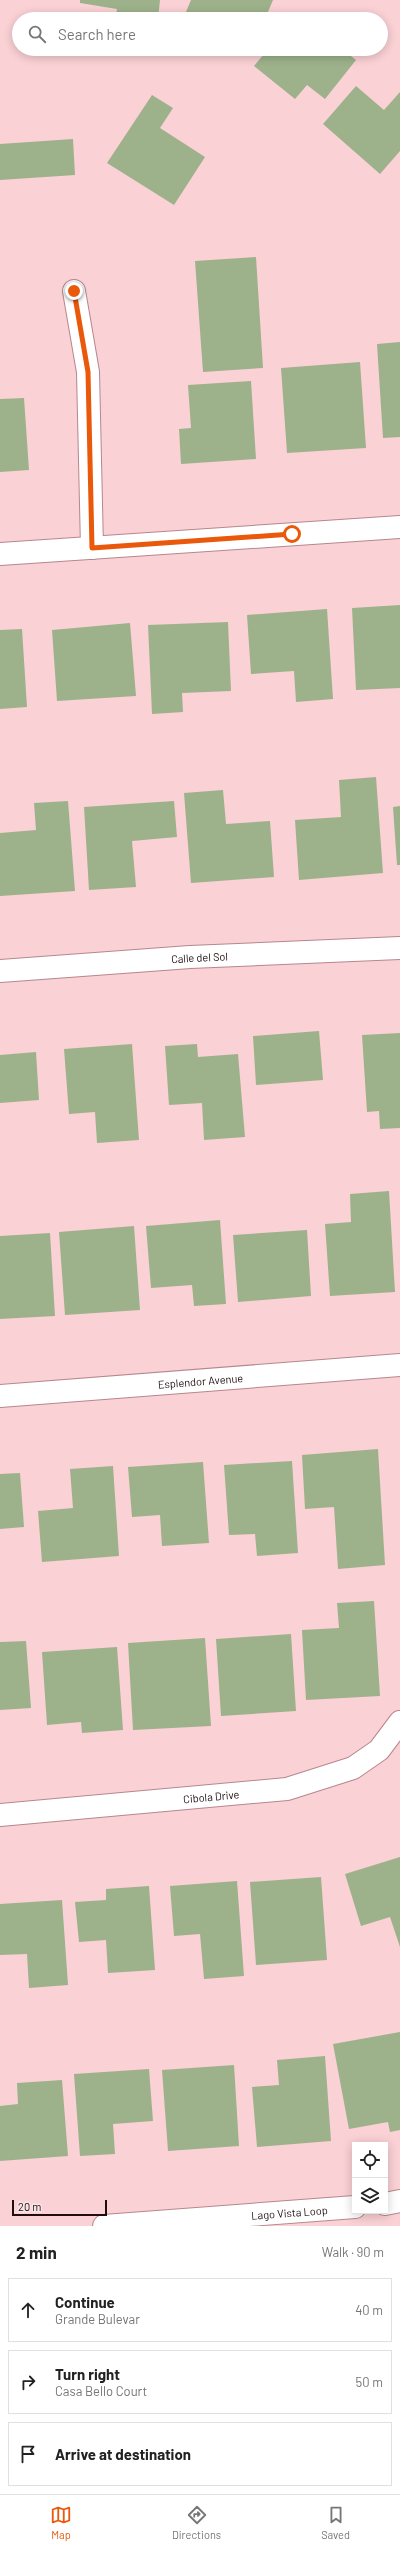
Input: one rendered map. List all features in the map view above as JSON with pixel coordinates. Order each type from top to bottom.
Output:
[{"type":"street","points":[[74,291],[88,372],[92,548]]},
{"type":"street","points":[[0,554],[400,527]]},
{"type":"street","name":"Calle del Sol","points":[[0,971],[190,957],[400,948]]},
{"type":"street","name":"Esplendor Avenue","points":[[0,1396],[400,1365]]},
{"type":"street","name":"Cibola Drive","points":[[0,1815],[287,1789],[352,1768],[379,1750],[400,1722]]},
{"type":"street","points":[[388,2203],[400,2201]]},
{"type":"street","name":"Lago Vista Loop","points":[[104,2226],[352,2207]]},
{"type":"building","points":[[80,0],[160,0],[159,12],[116,12],[117,9],[80,3]]},
{"type":"building","points":[[191,0],[273,0],[268,12],[186,12]]},
{"type":"building","points":[[262,56],[351,56],[356,60],[325,99],[307,85],[295,99],[254,66]]},
{"type":"building","points":[[356,86],[384,110],[400,92],[400,151],[380,174],[323,124]]},
{"type":"building","points":[[152,95],[173,108],[160,128],[205,157],[174,205],[107,163]]},
{"type":"building","points":[[73,139],[75,175],[0,180],[0,144]]},
{"type":"building","points":[[256,257],[263,368],[203,372],[195,261]]},
{"type":"building","points":[[400,342],[400,437],[383,438],[377,344]]},
{"type":"building","points":[[360,362],[366,448],[287,453],[281,368]]},
{"type":"building","points":[[251,381],[256,459],[181,464],[179,429],[191,428],[188,385]]},
{"type":"building","points":[[24,398],[29,470],[0,472],[0,399]]},
{"type":"building","points":[[400,605],[400,688],[356,690],[352,608]]},
{"type":"building","points":[[327,609],[333,699],[296,702],[294,671],[251,674],[247,615]]},
{"type":"building","points":[[228,622],[231,691],[182,693],[183,712],[152,714],[148,625]]},
{"type":"building","points":[[130,623],[136,696],[57,701],[52,630]]},
{"type":"building","points":[[22,629],[27,707],[0,709],[0,630]]},
{"type":"building","points":[[376,777],[383,873],[299,880],[295,820],[341,817],[339,780]]},
{"type":"building","points":[[223,790],[226,824],[270,821],[274,877],[191,883],[184,793]]},
{"type":"building","points":[[68,801],[75,891],[0,896],[0,833],[36,830],[34,803]]},
{"type":"building","points":[[174,801],[177,837],[132,841],[136,887],[89,890],[84,807]]},
{"type":"building","points":[[400,806],[400,865],[397,865],[393,807]]},
{"type":"building","points":[[319,1031],[323,1080],[256,1085],[253,1036]]},
{"type":"building","points":[[400,1033],[400,1128],[380,1129],[379,1111],[367,1112],[362,1035]]},
{"type":"building","points":[[132,1044],[139,1140],[97,1143],[95,1112],[69,1114],[64,1049]]},
{"type":"building","points":[[197,1044],[198,1057],[238,1054],[245,1137],[204,1140],[202,1103],[169,1105],[165,1046]]},
{"type":"building","points":[[36,1052],[39,1100],[0,1103],[0,1055]]},
{"type":"building","points":[[389,1191],[395,1292],[330,1296],[325,1224],[351,1222],[350,1194]]},
{"type":"building","points":[[220,1220],[226,1304],[194,1306],[192,1285],[151,1288],[146,1226]]},
{"type":"building","points":[[134,1226],[140,1310],[65,1315],[59,1232]]},
{"type":"building","points":[[307,1230],[311,1296],[238,1302],[233,1235]]},
{"type":"building","points":[[50,1233],[55,1316],[0,1319],[0,1236]]},
{"type":"building","points":[[378,1449],[385,1565],[338,1569],[334,1507],[305,1509],[302,1455]]},
{"type":"building","points":[[292,1461],[298,1553],[257,1556],[255,1534],[229,1535],[224,1465]]},
{"type":"building","points":[[203,1462],[209,1543],[162,1546],[160,1515],[132,1517],[128,1467]]},
{"type":"building","points":[[113,1466],[119,1556],[42,1562],[38,1511],[73,1508],[70,1469]]},
{"type":"building","points":[[20,1473],[24,1527],[0,1529],[0,1474]]},
{"type":"building","points":[[374,1601],[380,1696],[306,1700],[302,1630],[339,1628],[337,1603]]},
{"type":"building","points":[[291,1634],[296,1711],[221,1716],[216,1639]]},
{"type":"building","points":[[205,1638],[211,1726],[133,1730],[128,1643]]},
{"type":"building","points":[[26,1641],[31,1708],[0,1710],[0,1642]]},
{"type":"building","points":[[117,1647],[123,1730],[82,1733],[81,1722],[47,1725],[42,1652]]},
{"type":"building","points":[[400,1857],[400,1947],[390,1917],[361,1926],[345,1874]]},
{"type":"building","points":[[321,1877],[327,1960],[256,1965],[250,1882]]},
{"type":"building","points":[[237,1881],[244,1976],[204,1979],[200,1934],[174,1936],[170,1886]]},
{"type":"building","points":[[149,1886],[155,1970],[108,1973],[106,1940],[79,1942],[75,1902],[106,1900],[106,1889]]},
{"type":"building","points":[[62,1900],[68,1985],[29,1988],[27,1954],[0,1955],[0,1904]]},
{"type":"building","points":[[400,2032],[400,2130],[390,2132],[388,2122],[349,2129],[333,2044]]},
{"type":"building","points":[[325,2056],[331,2141],[257,2147],[252,2087],[279,2085],[277,2060]]},
{"type":"building","points":[[234,2065],[239,2146],[168,2151],[162,2070]]},
{"type":"building","points":[[149,2069],[153,2121],[113,2124],[115,2154],[80,2156],[74,2074]]},
{"type":"building","points":[[62,2080],[68,2156],[0,2161],[0,2106],[18,2104],[17,2083]]},
{"type":"route","points":[[74,291],[88,372],[92,548],[292,534]]}]
